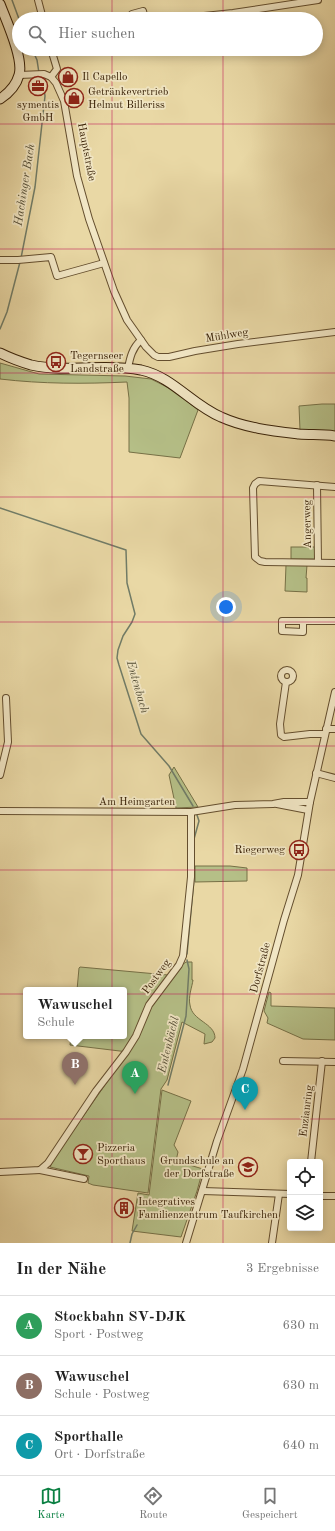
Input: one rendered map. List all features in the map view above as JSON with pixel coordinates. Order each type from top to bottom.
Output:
[{"type":"main road","points":[[0,4],[12,39]]},
{"type":"main road","points":[[0,99],[14,86],[19,75],[18,56]]},
{"type":"main road","points":[[0,353],[21,362],[42,366],[128,368],[153,374],[164,379],[209,411],[241,424],[278,431],[335,436]]},
{"type":"street","points":[[38,0],[41,12]]},
{"type":"street","points":[[240,12],[318,0]]},
{"type":"street","points":[[19,75],[41,74],[51,77],[57,69],[53,56]]},
{"type":"street","name":"Hauptstraße","points":[[51,77],[56,82],[64,101],[77,176],[104,263],[118,301],[135,331]]},
{"type":"street","points":[[0,260],[51,257],[57,276],[104,263]]},
{"type":"street","name":"Mühlweg","points":[[135,331],[154,355],[162,358],[238,344],[335,332]]},
{"type":"street","points":[[128,368],[131,355],[136,344],[141,340]]},
{"type":"street","points":[[335,487],[259,481],[253,488],[255,557],[260,561],[265,562],[335,563]]},
{"type":"street","name":"Angerweg","points":[[317,486],[318,562]]},
{"type":"street","points":[[303,621],[335,621]]},
{"type":"street","points":[[286,682],[280,724],[281,735],[284,737],[325,732],[335,729]]},
{"type":"street","name":"Dorfstraße","points":[[186,1243],[217,1141],[243,1068],[298,875],[308,810],[335,692]]},
{"type":"street","points":[[0,775],[8,742],[6,698]]},
{"type":"street","points":[[316,773],[335,778]]},
{"type":"street","name":"Am Heimgarten","points":[[0,811],[191,812],[235,805],[310,802]]},
{"type":"street","name":"Am Heimgarten","points":[[273,804],[308,810]]},
{"type":"street","name":"Postweg","points":[[40,1170],[48,1162],[96,1091],[126,1052],[136,1036],[149,1005],[179,965],[183,956],[191,876],[191,812]]},
{"type":"street","points":[[283,1061],[335,1062]]},
{"type":"street","name":"Enzianring","points":[[311,1159],[322,1061]]},
{"type":"street","points":[[0,1172],[40,1170],[84,1180]]},
{"type":"street","points":[[203,1191],[287,1194]]},
{"type":"street","points":[[272,1243],[279,1194]]},
{"type":"street","points":[[323,1196],[335,1196]]},
{"type":"green space","points":[[0,363],[39,374],[125,376],[151,379],[173,390],[198,410],[180,458],[129,452],[129,398],[127,382],[63,383],[0,379]]},
{"type":"green space","points":[[335,404],[335,433],[300,430],[299,406]]},
{"type":"green space","points":[[291,547],[316,547],[316,559],[291,559]]},
{"type":"green space","points":[[286,565],[307,565],[307,592],[285,591]]},
{"type":"green space","points":[[174,767],[198,807],[176,808],[169,775]]},
{"type":"green space","points":[[195,866],[230,866],[247,868],[247,881],[195,882]]},
{"type":"green space","points":[[186,962],[192,962],[193,980],[189,999],[190,1005],[195,1015],[208,1025],[214,1033],[215,1038],[212,1042],[204,1044],[205,1034],[182,1022],[167,1080],[161,1089],[148,1193],[93,1185],[88,1183],[89,1176],[50,1167],[54,1158],[128,1052],[70,1045],[71,1039],[127,1039],[127,987],[77,987],[79,968],[168,975]]},
{"type":"green space","points":[[269,992],[271,993],[271,1006],[335,1008],[335,1040],[303,1039],[267,1023],[268,1018],[264,1011]]},
{"type":"green space","points":[[162,1090],[191,1101],[174,1145],[178,1152],[176,1161],[203,1169],[181,1237],[132,1231],[138,1193],[149,1195]]},
{"type":"waterway","name":"Hachinger Bach","points":[[12,0],[16,12]]},
{"type":"waterway","name":"Hachinger Bach","points":[[35,56],[39,73]]},
{"type":"waterway","name":"Hachinger Bach","points":[[21,258],[35,187],[45,96],[44,89]]},
{"type":"waterway","name":"Hachinger Bach","points":[[0,329],[7,312],[20,262]]},
{"type":"waterway","name":"Entenbach","points":[[0,508],[126,550],[127,583],[135,614],[123,636],[117,658],[141,734],[169,766],[193,806]]},
{"type":"waterway","name":"Entenbach","points":[[194,839],[199,821],[197,815]]},
{"type":"waterway","name":"Entenbach","points":[[187,954],[194,879],[194,856]]},
{"type":"waterway","name":"Entenbächl","points":[[168,1085],[186,1016],[189,969],[187,960]]},
{"type":"waterway","name":"Entenbächl","points":[[130,1243],[132,1234],[137,1225]]},
{"type":"place","name":"Il Capello","points":[[68,77]]},
{"type":"place","name":"symentis GmbH","points":[[38,86]]},
{"type":"place","name":"Getränkevertrieb Helmut Billeriss","points":[[74,98]]},
{"type":"place","name":"Tegernseer Landstraße","points":[[56,362]]},
{"type":"place","name":"Riegerweg","points":[[299,850]]},
{"type":"place","name":"Wawuschel","points":[[75,1085]]},
{"type":"place","name":"Stockbahn SV-DJK","points":[[135,1094]]},
{"type":"place","name":"Sporthalle","points":[[245,1110]]},
{"type":"place","name":"Pizzeria Sporthaus","points":[[83,1154]]},
{"type":"place","name":"Grundschule an der Dorfstraße","points":[[248,1167]]},
{"type":"place","name":"Integratives Familienzentrum Taufkirchen","points":[[124,1208]]}]
